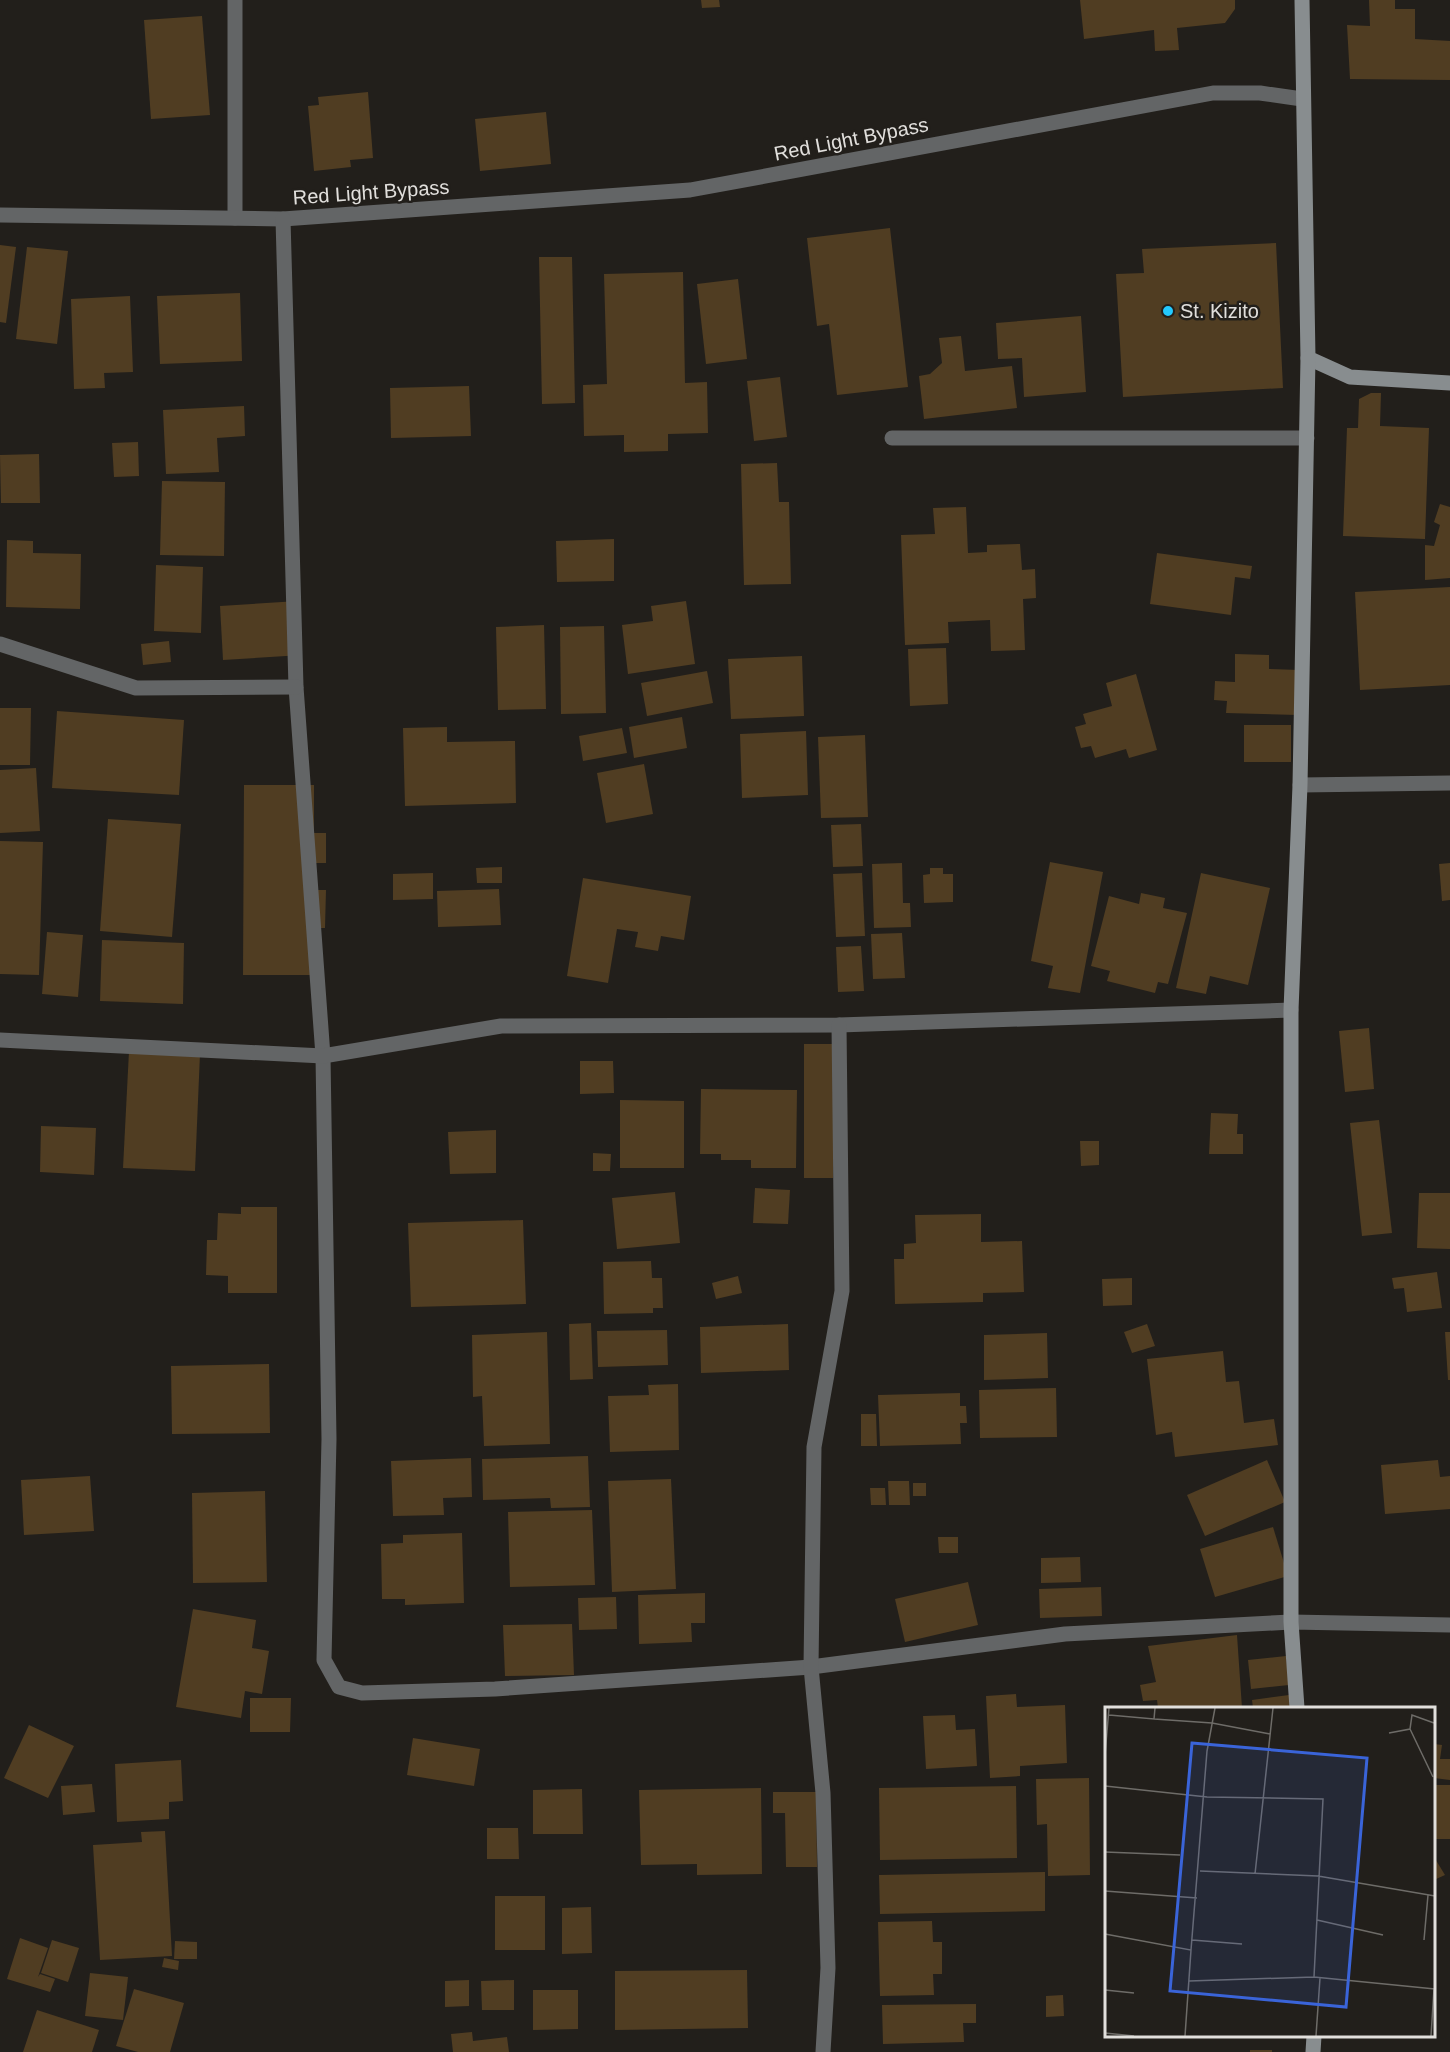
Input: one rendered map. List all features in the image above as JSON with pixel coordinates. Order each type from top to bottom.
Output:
[{"type":"street","points":[[235,0],[235,218]]},
{"type":"street","points":[[1297,1707],[1291,1622],[1291,1010],[1300,785],[1308,358],[1302,0]]},
{"type":"street","name":"Red Light Bypass","points":[[0,215],[283,219],[690,190],[1213,93],[1260,93],[1302,99]]},
{"type":"street","points":[[283,219],[296,687],[323,1056],[328,1439],[324,1660],[339,1687],[362,1693],[495,1689],[810,1667],[1065,1634],[1291,1622],[1450,1625]]},
{"type":"street","points":[[1308,358],[1350,376],[1450,383]]},
{"type":"street","points":[[892,438],[1307,438]]},
{"type":"street","points":[[0,644],[136,688],[296,687]]},
{"type":"street","points":[[1300,785],[1450,783]]},
{"type":"street","points":[[0,1040],[323,1056],[501,1026],[839,1024],[1291,1010]]},
{"type":"street","points":[[823,2052],[828,1968],[823,1793],[810,1667],[814,1447],[842,1291],[839,1024]]},
{"type":"street","points":[[1313,2052],[1314,2037]]},
{"type":"building","points":[[701,0],[719,0],[720,7],[702,8]]},
{"type":"building","points":[[1080,0],[1235,0],[1235,9],[1225,23],[1177,28],[1179,50],[1155,51],[1154,30],[1084,39]]},
{"type":"building","points":[[1369,0],[1395,0],[1395,9],[1415,9],[1415,39],[1450,41],[1450,80],[1350,79],[1347,25],[1370,26]]},
{"type":"building","points":[[202,16],[210,115],[151,119],[144,20]]},
{"type":"building","points":[[368,92],[373,158],[350,160],[351,167],[314,171],[308,106],[319,105],[318,97]]},
{"type":"building","points":[[546,112],[551,164],[480,171],[475,119]]},
{"type":"building","points":[[890,228],[908,387],[837,395],[829,324],[817,326],[807,238]]},
{"type":"building","points":[[1276,243],[1283,388],[1123,397],[1116,274],[1144,273],[1142,249]]},
{"type":"building","points":[[0,245],[16,247],[6,323],[0,322]]},
{"type":"building","points":[[27,247],[68,251],[57,344],[16,339]]},
{"type":"building","points":[[539,257],[572,257],[575,403],[542,404]]},
{"type":"building","points":[[683,272],[685,383],[707,382],[708,433],[668,434],[668,451],[624,452],[624,435],[584,436],[583,385],[607,384],[604,274]]},
{"type":"building","points":[[738,279],[747,359],[706,364],[697,284]]},
{"type":"building","points":[[240,293],[242,361],[160,364],[157,296]]},
{"type":"building","points":[[130,296],[133,372],[104,373],[105,388],[74,389],[71,299]]},
{"type":"building","points":[[1081,316],[1086,392],[1024,397],[1022,358],[998,359],[996,323]]},
{"type":"building","points":[[961,336],[965,371],[1012,366],[1017,408],[924,419],[919,376],[930,374],[942,363],[939,338]]},
{"type":"building","points":[[780,377],[787,437],[754,441],[747,381]]},
{"type":"building","points":[[469,386],[471,436],[391,438],[390,388]]},
{"type":"building","points":[[1371,393],[1381,393],[1380,426],[1429,428],[1425,539],[1343,536],[1347,428],[1358,428],[1359,399]]},
{"type":"building","points":[[244,406],[245,436],[217,438],[219,472],[166,474],[163,410]]},
{"type":"building","points":[[138,442],[139,476],[114,477],[112,443]]},
{"type":"building","points":[[39,454],[40,503],[1,503],[0,455]]},
{"type":"building","points":[[777,463],[779,502],[789,502],[791,584],[744,585],[741,464]]},
{"type":"building","points":[[162,481],[225,482],[224,556],[160,555]]},
{"type":"building","points":[[1440,504],[1450,507],[1450,578],[1425,580],[1425,545],[1434,546],[1440,525],[1434,522]]},
{"type":"building","points":[[966,507],[968,553],[987,552],[987,545],[1020,544],[1022,570],[1035,569],[1036,598],[1023,599],[1025,650],[991,651],[990,620],[948,622],[949,643],[905,645],[901,535],[935,534],[933,508]]},
{"type":"building","points":[[614,539],[614,581],[557,582],[556,541]]},
{"type":"building","points":[[7,540],[33,541],[33,553],[81,554],[80,609],[6,607]]},
{"type":"building","points":[[1157,553],[1252,566],[1250,579],[1235,577],[1231,615],[1150,604]]},
{"type":"building","points":[[156,565],[203,567],[201,633],[154,631]]},
{"type":"building","points":[[1450,587],[1450,685],[1360,690],[1355,592]]},
{"type":"building","points":[[298,601],[302,655],[223,660],[220,606]]},
{"type":"building","points":[[686,601],[695,664],[628,674],[622,625],[653,621],[651,606]]},
{"type":"building","points":[[544,625],[546,709],[498,710],[496,627]]},
{"type":"building","points":[[604,626],[606,713],[561,714],[560,627]]},
{"type":"building","points":[[169,641],[171,662],[143,665],[141,644]]},
{"type":"building","points":[[946,648],[948,704],[910,706],[908,649]]},
{"type":"building","points":[[1235,654],[1269,655],[1269,669],[1299,670],[1298,715],[1226,713],[1227,701],[1214,700],[1215,681],[1235,682]]},
{"type":"building","points":[[802,656],[804,716],[731,719],[728,659]]},
{"type":"building","points":[[707,671],[713,703],[647,716],[641,683]]},
{"type":"building","points":[[1136,674],[1157,750],[1129,758],[1126,749],[1095,758],[1091,746],[1081,748],[1075,727],[1086,724],[1083,714],[1112,706],[1106,683]]},
{"type":"building","points":[[0,708],[31,708],[30,765],[0,765]]},
{"type":"building","points":[[57,711],[184,720],[179,795],[52,788]]},
{"type":"building","points":[[682,717],[687,748],[634,758],[629,727]]},
{"type":"building","points":[[1244,725],[1291,725],[1291,762],[1244,762]]},
{"type":"building","points":[[447,727],[447,742],[515,741],[516,803],[405,806],[403,728]]},
{"type":"building","points":[[622,728],[627,753],[583,761],[579,736]]},
{"type":"building","points":[[806,731],[808,795],[742,798],[740,734]]},
{"type":"building","points":[[865,735],[868,817],[821,818],[818,737]]},
{"type":"building","points":[[644,764],[653,814],[606,823],[597,773]]},
{"type":"building","points":[[36,768],[40,831],[0,833],[0,770]]},
{"type":"building","points":[[244,785],[314,785],[314,833],[326,833],[326,863],[314,863],[314,890],[326,890],[325,928],[313,928],[313,975],[243,975]]},
{"type":"building","points":[[108,819],[181,824],[172,937],[100,931]]},
{"type":"building","points":[[861,824],[863,866],[833,867],[831,825]]},
{"type":"building","points":[[0,841],[43,842],[39,975],[0,974]]},
{"type":"building","points":[[1050,862],[1103,872],[1080,993],[1048,988],[1053,966],[1031,961]]},
{"type":"building","points":[[902,863],[903,903],[910,903],[911,927],[874,928],[872,864]]},
{"type":"building","points":[[1450,863],[1450,900],[1442,901],[1439,864]]},
{"type":"building","points":[[502,867],[502,883],[477,883],[476,868]]},
{"type":"building","points":[[930,868],[943,868],[943,874],[953,874],[953,902],[924,903],[923,875],[930,874]]},
{"type":"building","points":[[433,873],[433,899],[393,900],[393,874]]},
{"type":"building","points":[[862,873],[865,936],[836,937],[833,874]]},
{"type":"building","points":[[1201,873],[1270,888],[1248,985],[1210,976],[1206,994],[1176,988]]},
{"type":"building","points":[[583,878],[691,896],[684,940],[661,936],[658,951],[635,947],[638,932],[617,929],[608,983],[567,976]]},
{"type":"building","points":[[499,889],[501,925],[438,927],[437,891]]},
{"type":"building","points":[[1141,893],[1165,898],[1163,908],[1187,913],[1168,984],[1158,982],[1155,993],[1107,981],[1110,971],[1091,966],[1109,896],[1139,904]]},
{"type":"building","points":[[47,932],[83,935],[78,997],[42,994]]},
{"type":"building","points":[[902,933],[905,978],[873,979],[871,934]]},
{"type":"building","points":[[102,940],[184,943],[183,1004],[100,1001]]},
{"type":"building","points":[[861,946],[864,991],[838,992],[836,947]]},
{"type":"building","points":[[1369,1028],[1374,1089],[1345,1092],[1339,1031]]},
{"type":"building","points":[[804,1044],[834,1044],[833,1178],[804,1178]]},
{"type":"building","points":[[129,1051],[200,1054],[195,1171],[123,1168]]},
{"type":"building","points":[[580,1061],[613,1061],[614,1093],[580,1094]]},
{"type":"building","points":[[701,1089],[797,1090],[796,1168],[751,1168],[751,1160],[721,1160],[721,1154],[700,1154]]},
{"type":"building","points":[[620,1100],[684,1101],[684,1168],[620,1168]]},
{"type":"building","points":[[1211,1113],[1238,1114],[1237,1134],[1243,1134],[1243,1154],[1209,1154]]},
{"type":"building","points":[[1379,1120],[1392,1233],[1362,1236],[1350,1123]]},
{"type":"building","points":[[41,1126],[96,1128],[94,1175],[40,1172]]},
{"type":"building","points":[[496,1130],[496,1173],[450,1174],[448,1132]]},
{"type":"building","points":[[1080,1141],[1099,1141],[1099,1165],[1081,1166]]},
{"type":"building","points":[[593,1153],[611,1154],[610,1171],[593,1171]]},
{"type":"building","points":[[755,1188],[790,1190],[788,1224],[753,1223]]},
{"type":"building","points":[[675,1192],[680,1243],[617,1249],[612,1198]]},
{"type":"building","points":[[1419,1193],[1450,1193],[1450,1249],[1417,1248]]},
{"type":"building","points":[[241,1207],[277,1207],[277,1293],[228,1293],[228,1276],[206,1275],[207,1240],[217,1240],[218,1213],[241,1214]]},
{"type":"building","points":[[981,1214],[981,1242],[1022,1241],[1024,1292],[983,1293],[983,1302],[895,1304],[894,1259],[904,1259],[904,1244],[916,1243],[915,1215]]},
{"type":"building","points":[[523,1220],[526,1304],[411,1307],[408,1223]]},
{"type":"building","points":[[651,1261],[652,1278],[662,1278],[663,1308],[653,1308],[653,1313],[604,1314],[603,1262]]},
{"type":"building","points":[[1437,1272],[1442,1308],[1407,1312],[1404,1288],[1394,1289],[1392,1278]]},
{"type":"building","points":[[738,1276],[742,1293],[716,1299],[712,1283]]},
{"type":"building","points":[[1132,1278],[1132,1305],[1103,1306],[1102,1279]]},
{"type":"building","points":[[591,1323],[593,1379],[570,1380],[569,1324]]},
{"type":"building","points":[[788,1324],[789,1370],[701,1373],[700,1327]]},
{"type":"building","points":[[1147,1324],[1155,1346],[1132,1353],[1124,1332]]},
{"type":"building","points":[[667,1330],[668,1365],[598,1367],[597,1331]]},
{"type":"building","points":[[547,1332],[550,1444],[484,1446],[482,1396],[473,1397],[472,1335]]},
{"type":"building","points":[[1445,1332],[1450,1332],[1450,1380],[1448,1380]]},
{"type":"building","points":[[1047,1333],[1048,1378],[984,1380],[984,1335]]},
{"type":"building","points":[[1223,1351],[1226,1382],[1239,1381],[1244,1423],[1274,1419],[1278,1445],[1175,1457],[1172,1432],[1156,1435],[1147,1359]]},
{"type":"building","points":[[269,1364],[270,1433],[172,1434],[171,1366]]},
{"type":"building","points":[[678,1384],[679,1450],[610,1452],[608,1396],[649,1395],[648,1385]]},
{"type":"building","points":[[1056,1388],[1057,1437],[980,1438],[979,1390]]},
{"type":"building","points":[[960,1393],[960,1406],[966,1406],[967,1423],[960,1423],[961,1444],[880,1446],[878,1395]]},
{"type":"building","points":[[861,1414],[876,1414],[877,1446],[861,1446]]},
{"type":"building","points":[[588,1456],[590,1507],[551,1508],[550,1498],[483,1500],[482,1459]]},
{"type":"building","points":[[471,1458],[472,1497],[443,1498],[444,1515],[393,1516],[391,1461]]},
{"type":"building","points":[[1267,1460],[1285,1502],[1205,1536],[1187,1495]]},
{"type":"building","points":[[1438,1460],[1440,1477],[1450,1476],[1450,1509],[1385,1514],[1381,1465]]},
{"type":"building","points":[[90,1476],[94,1531],[24,1535],[21,1480]]},
{"type":"building","points":[[671,1479],[676,1589],[612,1592],[608,1481]]},
{"type":"building","points":[[888,1481],[909,1481],[910,1505],[889,1505]]},
{"type":"building","points":[[913,1483],[926,1483],[926,1496],[913,1496]]},
{"type":"building","points":[[870,1488],[885,1488],[886,1505],[871,1505]]},
{"type":"building","points":[[265,1491],[267,1582],[193,1583],[192,1493]]},
{"type":"building","points":[[592,1510],[595,1585],[510,1587],[508,1512]]},
{"type":"building","points":[[1273,1527],[1288,1576],[1215,1597],[1200,1549]]},
{"type":"building","points":[[462,1533],[464,1603],[405,1605],[405,1599],[382,1599],[381,1544],[403,1543],[403,1535]]},
{"type":"building","points":[[938,1537],[958,1537],[958,1553],[939,1553]]},
{"type":"building","points":[[1080,1557],[1081,1582],[1041,1583],[1041,1558]]},
{"type":"building","points":[[968,1582],[978,1625],[905,1642],[895,1599]]},
{"type":"building","points":[[1101,1587],[1102,1616],[1040,1618],[1039,1589]]},
{"type":"building","points":[[705,1593],[705,1623],[691,1623],[692,1642],[639,1644],[638,1595]]},
{"type":"building","points":[[616,1597],[617,1629],[579,1630],[578,1598]]},
{"type":"building","points":[[193,1609],[256,1620],[252,1648],[269,1651],[262,1694],[245,1691],[241,1718],[176,1707]]},
{"type":"building","points":[[572,1624],[574,1675],[505,1676],[503,1625]]},
{"type":"building","points":[[1237,1635],[1242,1707],[1158,1707],[1157,1700],[1143,1701],[1140,1685],[1156,1682],[1148,1646]]},
{"type":"building","points":[[1286,1656],[1289,1685],[1251,1689],[1248,1660]]},
{"type":"building","points":[[1016,1694],[1017,1707],[1065,1705],[1067,1763],[1020,1766],[1020,1776],[990,1778],[986,1696]]},
{"type":"building","points":[[1289,1695],[1290,1707],[1253,1707],[1252,1700]]},
{"type":"building","points":[[250,1698],[291,1698],[290,1732],[250,1732]]},
{"type":"building","points":[[955,1715],[956,1730],[975,1729],[977,1766],[926,1769],[923,1716]]},
{"type":"building","points":[[29,1725],[74,1746],[48,1798],[4,1778]]},
{"type":"building","points":[[413,1738],[480,1749],[474,1786],[407,1775]]},
{"type":"building","points":[[1435,1744],[1442,1745],[1440,1759],[1450,1759],[1450,1780],[1435,1778]]},
{"type":"building","points":[[181,1760],[183,1801],[169,1802],[169,1819],[117,1822],[115,1764]]},
{"type":"building","points":[[1089,1778],[1090,1875],[1048,1876],[1047,1824],[1037,1825],[1036,1779]]},
{"type":"building","points":[[92,1784],[95,1812],[63,1815],[61,1786]]},
{"type":"building","points":[[1435,1785],[1450,1785],[1450,1839],[1435,1839]]},
{"type":"building","points":[[1016,1786],[1017,1858],[880,1860],[879,1788]]},
{"type":"building","points":[[761,1788],[762,1874],[697,1875],[697,1864],[641,1865],[639,1790]]},
{"type":"building","points":[[582,1789],[583,1834],[533,1834],[533,1790]]},
{"type":"building","points":[[773,1792],[816,1792],[817,1867],[786,1867],[785,1813],[773,1813]]},
{"type":"building","points":[[487,1828],[518,1828],[519,1859],[487,1859]]},
{"type":"building","points":[[165,1831],[172,1956],[100,1960],[93,1845],[142,1842],[141,1832]]},
{"type":"building","points":[[1435,1859],[1445,1875],[1435,1880]]},
{"type":"building","points":[[1045,1872],[1045,1911],[880,1914],[879,1875]]},
{"type":"building","points":[[495,1896],[545,1896],[545,1950],[495,1950]]},
{"type":"building","points":[[591,1907],[592,1953],[562,1954],[562,1908]]},
{"type":"building","points":[[932,1921],[933,1942],[942,1942],[942,1974],[933,1974],[934,1995],[880,1996],[878,1922]]},
{"type":"building","points":[[20,1938],[48,1948],[38,1977],[40,1974],[55,1979],[50,1992],[7,1979]]},
{"type":"building","points":[[52,1940],[79,1948],[68,1982],[41,1973]]},
{"type":"building","points":[[175,1941],[197,1942],[197,1959],[174,1959]]},
{"type":"building","points":[[164,1958],[179,1961],[178,1970],[162,1967]]},
{"type":"building","points":[[747,1970],[748,2028],[615,2030],[615,1971]]},
{"type":"building","points":[[90,1973],[128,1977],[123,2020],[85,2016]]},
{"type":"building","points":[[469,1980],[469,2006],[445,2007],[445,1981]]},
{"type":"building","points":[[514,1980],[514,2010],[482,2010],[481,1981]]},
{"type":"building","points":[[134,1989],[184,2003],[170,2052],[138,2052],[116,2046]]},
{"type":"building","points":[[533,1990],[578,1990],[578,2029],[533,2030]]},
{"type":"building","points":[[1063,1995],[1064,2016],[1046,2017],[1046,1996]]},
{"type":"building","points":[[976,2004],[976,2023],[963,2023],[964,2042],[883,2044],[882,2005]]},
{"type":"building","points":[[37,2010],[99,2030],[92,2052],[23,2052]]},
{"type":"building","points":[[472,2032],[473,2041],[507,2037],[509,2052],[453,2052],[451,2034]]},
{"type":"building","points":[[1250,2050],[1272,2050],[1272,2052],[1250,2052]]},
{"type":"place","name":"St. Kizito","points":[[1168,311]]}]
